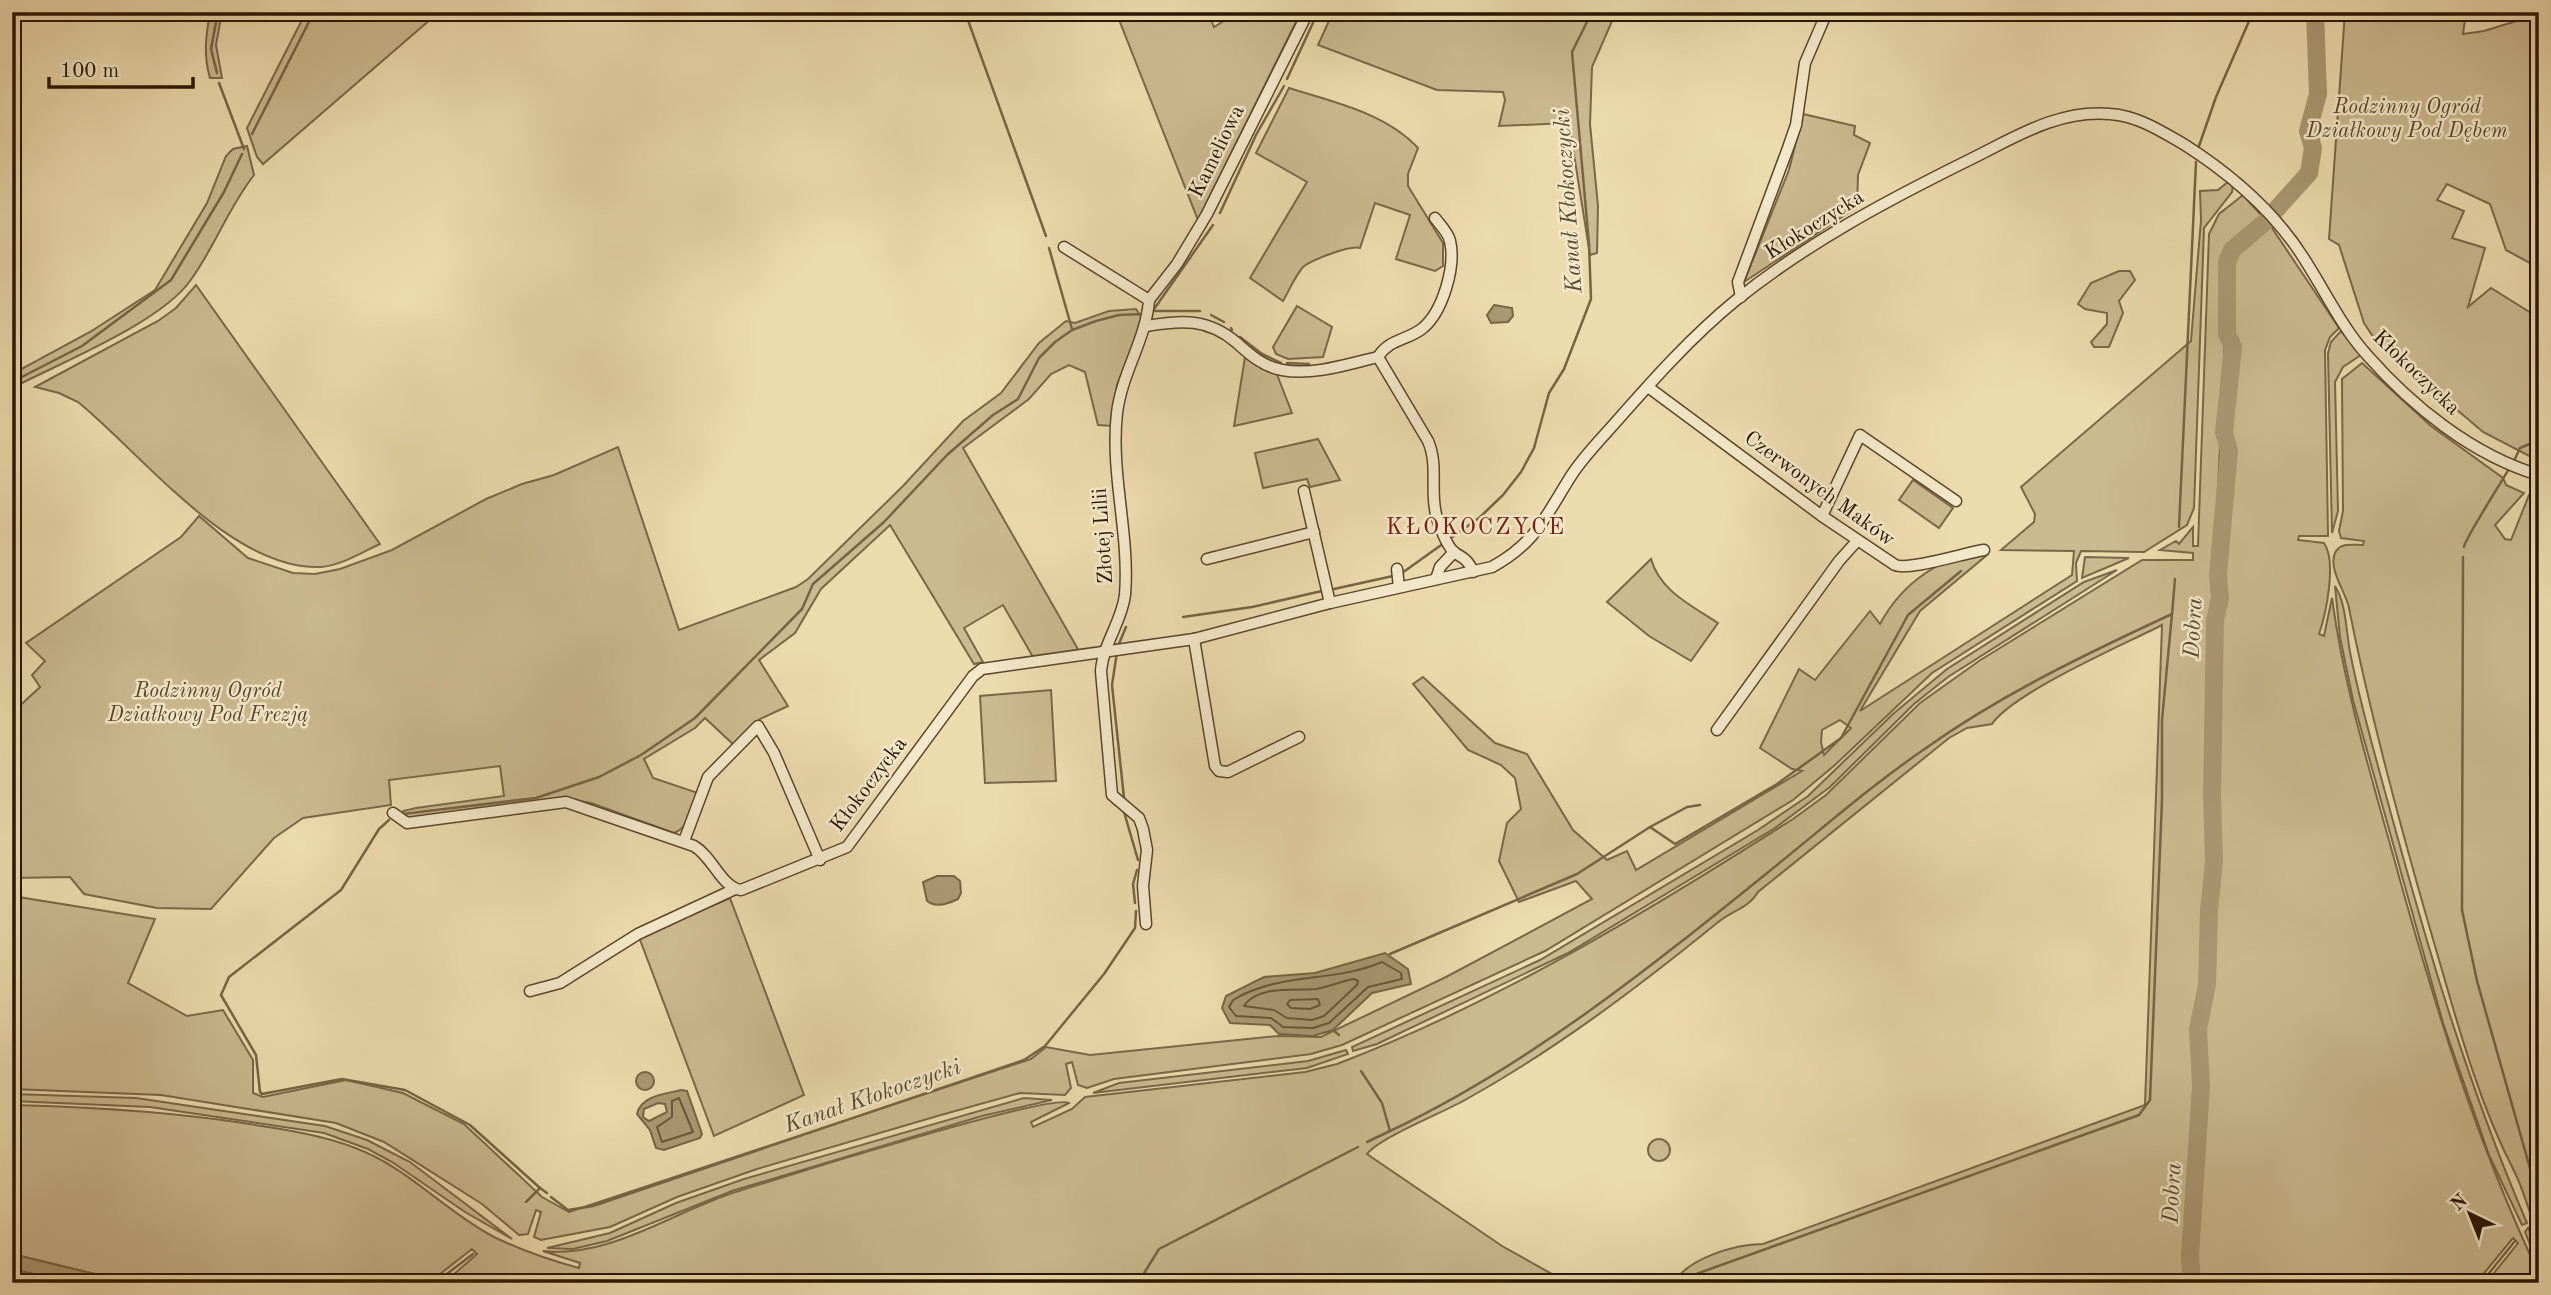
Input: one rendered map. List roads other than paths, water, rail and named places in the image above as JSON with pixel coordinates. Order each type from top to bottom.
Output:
[{"type":"street","name":"Kameliowa","points":[[1149,300],[1177,264],[1211,205],[1308,12]]},
{"type":"street","points":[[1741,297],[1738,282],[1796,125],[1805,63],[1827,12]]},
{"type":"street","name":"Kłokoczycka","points":[[530,991],[560,983],[638,934],[735,889],[748,888],[839,852],[855,839],[977,671],[1004,664],[1194,639],[1330,603],[1492,568],[1508,559],[1534,536],[1584,458],[1648,387],[1741,297],[1796,255],[1862,214],[2031,129],[2078,113],[2117,114],[2140,120],[2213,164],[2259,201],[2279,224],[2367,355],[2460,439],[2503,463],[2539,475]]},
{"type":"street","points":[[1146,326],[1169,322],[1202,322],[1222,332],[1253,357],[1282,370],[1324,369],[1378,357],[1387,344],[1424,327],[1439,301],[1450,270],[1451,253],[1449,238],[1434,218]]},
{"type":"street","points":[[1064,247],[1149,300]]},
{"type":"street","name":"Złotej Lilii","points":[[1146,924],[1145,839],[1139,818],[1112,795],[1102,690],[1107,652],[1125,598],[1116,470],[1117,415],[1121,387],[1146,326],[1149,300]]},
{"type":"street","points":[[1378,357],[1433,452],[1433,503],[1449,544],[1466,559],[1473,572]]},
{"type":"street","name":"Czerwonych Maków","points":[[1648,387],[1822,516],[1900,567],[1984,550]]},
{"type":"street","points":[[1822,516],[1860,435],[1956,501]]},
{"type":"street","points":[[1304,491],[1330,603]]},
{"type":"street","points":[[1207,559],[1314,532]]},
{"type":"street","points":[[1717,730],[1839,561],[1857,541]]},
{"type":"street","points":[[1436,579],[1449,544]]},
{"type":"street","points":[[1397,569],[1399,587]]},
{"type":"street","points":[[1194,639],[1215,766],[1219,771],[1228,772],[1299,737]]},
{"type":"street","points":[[684,841],[708,777],[758,726],[774,753],[820,860]]},
{"type":"street","points":[[393,813],[407,822],[566,802],[684,841],[704,852],[727,883],[735,889]]},
{"type":"water","points":[[1494,305],[1512,308],[1513,316],[1508,322],[1491,323],[1487,315]]},
{"type":"water","points":[[937,876],[954,876],[960,881],[961,893],[958,899],[938,905],[927,901],[923,882]]},
{"type":"water","points":[[1385,953],[1408,969],[1411,984],[1372,993],[1333,1030],[1313,1036],[1279,1034],[1270,1025],[1230,1023],[1222,1008],[1226,996],[1264,977],[1315,973]]},
{"type":"water","points":[[645,1072],[651,1075],[654,1081],[651,1087],[645,1090],[639,1087],[636,1081],[639,1075]]},
{"type":"water","points":[[681,1090],[687,1091],[702,1134],[700,1138],[664,1150],[656,1148],[650,1130],[637,1114],[639,1108],[648,1100]],"holes":[[[658,1103],[665,1104],[667,1112],[649,1121],[643,1117],[644,1109]]]},
{"type":"water","points":[[12,1254],[132,1283],[73,1283],[12,1269]]},
{"type":"waterway","points":[[217,73],[211,49],[218,12]]},
{"type":"waterway","points":[[252,134],[314,12]]},
{"type":"waterway","points":[[965,12],[1046,236]]},
{"type":"waterway","points":[[1287,79],[1318,12]]},
{"type":"waterway","name":"Kanał Kłokoczycki","points":[[1402,573],[1479,518],[1503,495],[1521,472],[1534,448],[1549,393],[1564,369],[1591,299],[1589,244],[1572,52],[1592,12]]},
{"type":"waterway","points":[[2199,146],[2216,97],[2253,12]]},
{"type":"waterway","name":"Dobra","points":[[2192,1283],[2190,1256],[2201,1086],[2198,1029],[2207,985],[2209,911],[2214,861],[2212,796],[2215,620],[2220,598],[2218,575],[2229,451],[2224,432],[2233,347],[2227,334],[2227,262],[2232,250],[2265,222],[2309,173],[2313,148],[2308,131],[2318,94],[2315,12]]},
{"type":"waterway","points":[[219,83],[244,149]]},
{"type":"waterway","points":[[1220,213],[1256,135],[1284,86]]},
{"type":"waterway","points":[[12,382],[82,346],[171,280],[224,192],[242,154]]},
{"type":"waterway","points":[[2179,527],[2196,162]]},
{"type":"waterway","points":[[1152,312],[1213,225]]},
{"type":"waterway","points":[[1049,248],[1072,329]]},
{"type":"waterway","points":[[1155,311],[1200,311]]},
{"type":"waterway","points":[[403,814],[536,798],[599,777],[641,755],[695,718],[802,609],[813,584],[884,522],[947,455],[993,415],[1018,399],[1039,358],[1055,342],[1072,330],[1096,321],[1119,315],[1143,314]]},
{"type":"waterway","points":[[1211,315],[1224,322]]},
{"type":"waterway","points":[[1240,337],[1262,354],[1281,363]]},
{"type":"waterway","points":[[1287,363],[1309,364]]},
{"type":"waterway","points":[[2514,461],[2520,448],[2539,440]]},
{"type":"waterway","points":[[2464,547],[2510,467]]},
{"type":"waterway","points":[[2463,557],[2462,910],[2477,981],[2539,1200]]},
{"type":"waterway","points":[[1390,954],[1577,874],[1650,827],[1675,844],[1777,784],[1841,738],[1908,615],[1961,571]]},
{"type":"waterway","name":"Kanał Kłokoczycki","points":[[1334,589],[1393,576]]},
{"type":"waterway","points":[[2172,614],[2175,579]]},
{"type":"waterway","name":"Kanał Kłokoczycki","points":[[1183,617],[1252,607],[1322,591]]},
{"type":"waterway","points":[[1390,1131],[1492,1075],[1589,1011],[1682,941],[1886,777],[1955,728],[2046,675],[2172,614],[2162,720],[2162,800],[2150,1100],[2139,1115],[1699,1273],[1692,1276],[1688,1283]]},
{"type":"waterway","name":"Kanał Kłokoczycki","points":[[1118,646],[1126,627]]},
{"type":"waterway","name":"Kanał Kłokoczycki","points":[[1117,652],[1112,685],[1124,798]]},
{"type":"waterway","points":[[1650,827],[1687,807],[1700,805]]},
{"type":"waterway","name":"Kanał Kłokoczycki","points":[[1124,812],[1138,860]]},
{"type":"waterway","points":[[389,820],[379,829],[341,890],[229,977],[221,995],[256,1055],[260,1092],[262,1094],[342,1079],[405,1090],[470,1125],[540,1188]]},
{"type":"waterway","name":"Kanał Kłokoczycki","points":[[1135,903],[1133,884],[1137,870]]},
{"type":"waterway","name":"Kanał Kłokoczycki","points":[[551,1197],[568,1210],[593,1206],[1024,1060],[1045,1046],[1104,974],[1135,928],[1136,911]]},
{"type":"waterway","points":[[1333,1030],[1339,1035]]},
{"type":"waterway","points":[[1361,1071],[1382,1103],[1390,1131],[1367,1142]]},
{"type":"waterway","points":[[1138,1283],[1159,1249],[1358,1147]]},
{"type":"waterway","name":"Kanał Kłokoczycki","points":[[526,1202],[540,1188],[547,1193]]},
{"type":"waterway","points":[[2535,1216],[2539,1211]]},
{"type":"waterway","points":[[2481,1283],[2515,1241]]},
{"type":"waterway","name":"Kanał Kłokoczycki","points":[[435,1283],[473,1254]]},
{"type":"district","name":"KŁOKOCZYCE","points":[[1476,526]]},
{"type":"park label","name":"Rodzinny Ogród Działkowy Pod Dębem","points":[[2407,118]]},
{"type":"park label","name":"Rodzinny Ogród Działkowy Pod Frezją","points":[[208,702]]}]
